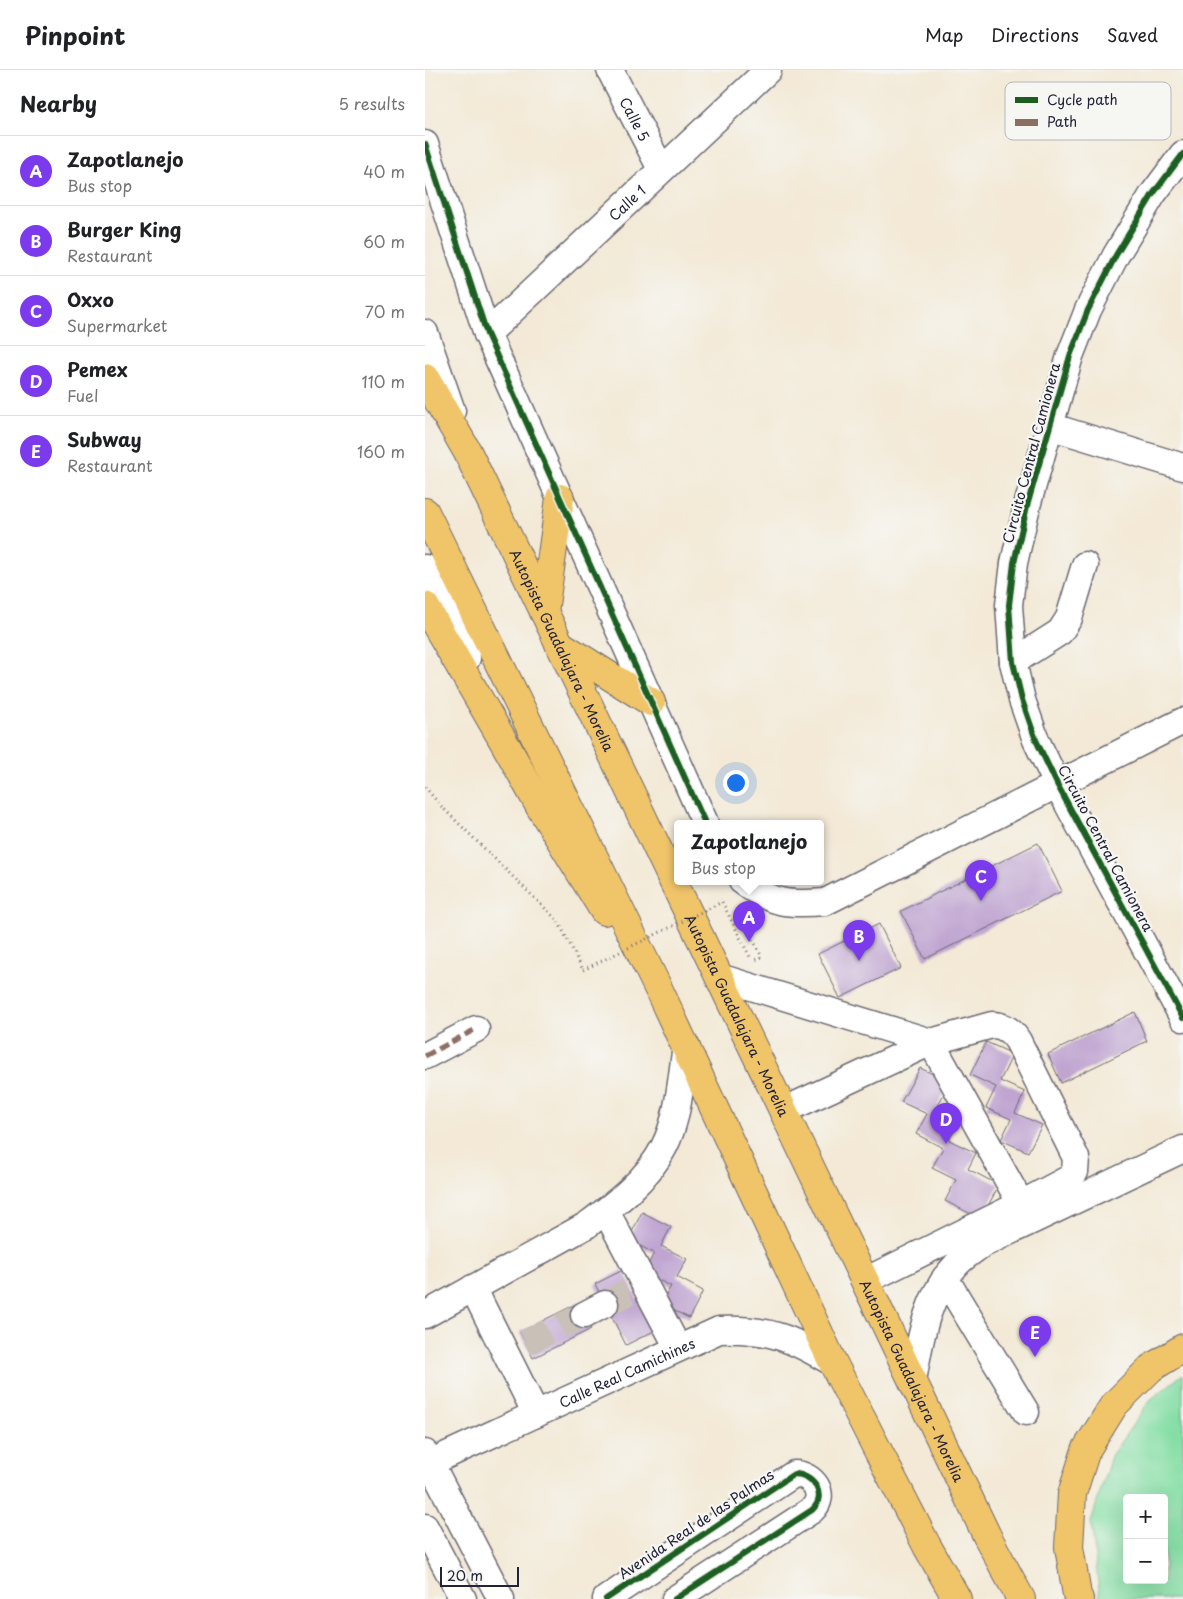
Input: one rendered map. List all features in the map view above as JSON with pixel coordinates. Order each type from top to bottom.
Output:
[{"type":"main road","name":"Autopista Guadalajara - Morelia","points":[[425,378],[467,451],[674,883]]},
{"type":"main road","points":[[544,612],[560,498]]},
{"type":"main road","points":[[425,512],[686,1046],[833,1363],[927,1546],[957,1599]]},
{"type":"main road","points":[[425,606],[573,864],[614,927],[658,988]]},
{"type":"main road","points":[[559,644],[651,702]]},
{"type":"main road","name":"Autopista Guadalajara - Morelia","points":[[675,885],[987,1536],[1021,1599]]},
{"type":"main road","points":[[1079,1599],[1069,1547],[1072,1494],[1087,1450],[1114,1405],[1151,1368],[1183,1348]]},
{"type":"main road","points":[[927,1546],[941,1599]]},
{"type":"street","name":"Calle 5","points":[[609,70],[661,169]]},
{"type":"street","name":"Calle 1","points":[[487,334],[768,70]]},
{"type":"street","points":[[425,144],[487,334],[704,820]]},
{"type":"street","name":"Circuito Central Camionera","points":[[1183,154],[1153,194],[1125,240],[1088,310],[1070,356],[1027,506],[1014,563],[1009,605],[1013,662],[1022,700],[1037,740],[1057,784],[1183,1018]]},
{"type":"street","points":[[425,333],[467,451]]},
{"type":"street","points":[[1049,426],[1183,467]]},
{"type":"street","points":[[1013,662],[1060,632],[1069,618],[1085,565]]},
{"type":"street","points":[[425,568],[508,749]]},
{"type":"street","points":[[748,885],[769,899],[796,904],[825,902],[1183,721]]},
{"type":"street","points":[[719,977],[931,1042],[1021,1204]]},
{"type":"street","points":[[783,1111],[931,1042],[992,1025],[1002,1025],[1014,1034],[1018,1041],[1075,1158],[1077,1166],[1075,1172],[1069,1178],[1021,1204],[865,1281]]},
{"type":"street","points":[[425,1056],[476,1029]]},
{"type":"street","points":[[425,1315],[587,1225],[641,1180],[665,1147],[679,1098],[686,1046]]},
{"type":"street","points":[[913,1381],[921,1334],[932,1302],[945,1278],[957,1263],[981,1245],[1183,1149]]},
{"type":"street","points":[[606,1211],[638,1287],[678,1348]]},
{"type":"street","points":[[945,1278],[1026,1412]]},
{"type":"street","points":[[473,1288],[515,1348],[537,1414]]},
{"type":"street","name":"Calle Real Camichines","points":[[427,1460],[537,1414],[719,1330],[743,1329],[768,1332],[789,1339],[833,1363]]},
{"type":"street","points":[[427,1460],[501,1599]]},
{"type":"street","name":"Avenida Real de las Palmas","points":[[606,1599],[794,1474],[801,1474],[814,1484],[819,1491],[819,1498],[817,1505],[812,1510],[675,1599]]},
{"type":"street","points":[[425,1527],[463,1599]]},
{"type":"path","points":[[425,786],[440,805],[557,921],[583,970],[722,902],[752,962],[762,957],[727,890],[735,885]]},
{"type":"green space","points":[[1183,1374],[1183,1599],[1100,1599],[1091,1522],[1111,1456],[1150,1400]]},
{"type":"building","points":[[1038,843],[1062,891],[925,959],[901,911]]},
{"type":"building","points":[[879,924],[901,968],[840,998],[818,954]]},
{"type":"building","points":[[1135,1012],[1147,1041],[1061,1083],[1048,1054]]},
{"type":"building","points":[[986,1042],[1013,1054],[1000,1081],[1025,1092],[1015,1113],[1042,1125],[1028,1152],[1001,1140],[1011,1119],[986,1108],[996,1087],[970,1075]]},
{"type":"building","points":[[920,1068],[950,1082],[937,1107],[960,1119],[949,1140],[976,1153],[968,1169],[999,1185],[981,1219],[945,1201],[956,1180],[932,1168],[943,1148],[916,1134],[927,1114],[901,1102]]},
{"type":"building","points":[[642,1212],[671,1227],[661,1246],[687,1259],[677,1277],[703,1291],[689,1318],[661,1304],[671,1286],[644,1273],[654,1253],[628,1240]]},
{"type":"building","points":[[623,1270],[654,1331],[626,1345],[595,1284]]},
{"type":"building","points":[[578,1303],[591,1329],[533,1358],[520,1332]]},
{"type":"tunnel","points":[[605,1304],[633,1290]]},
{"type":"tunnel","points":[[525,1343],[584,1315]]},
{"type":"marked path","points":[[425,1056],[476,1029]]},
{"type":"cycle path","points":[[425,144],[487,334],[704,820]]},
{"type":"cycle path","points":[[1183,154],[1153,194],[1116,255],[1088,310],[1070,356],[1027,506],[1014,563],[1009,605],[1013,662],[1022,700],[1036,740],[1057,784],[1183,1018]]},
{"type":"cycle path","points":[[606,1599],[794,1474],[801,1475],[812,1481],[816,1486],[819,1498],[812,1510],[675,1599]]},
{"type":"place","name":"Oxxo","points":[[981,901]]},
{"type":"place","name":"Zapotlanejo","points":[[749,942]]},
{"type":"place","name":"Burger King","points":[[859,961]]},
{"type":"place","name":"Pemex","points":[[946,1144]]},
{"type":"place","name":"Subway","points":[[1035,1357]]}]
